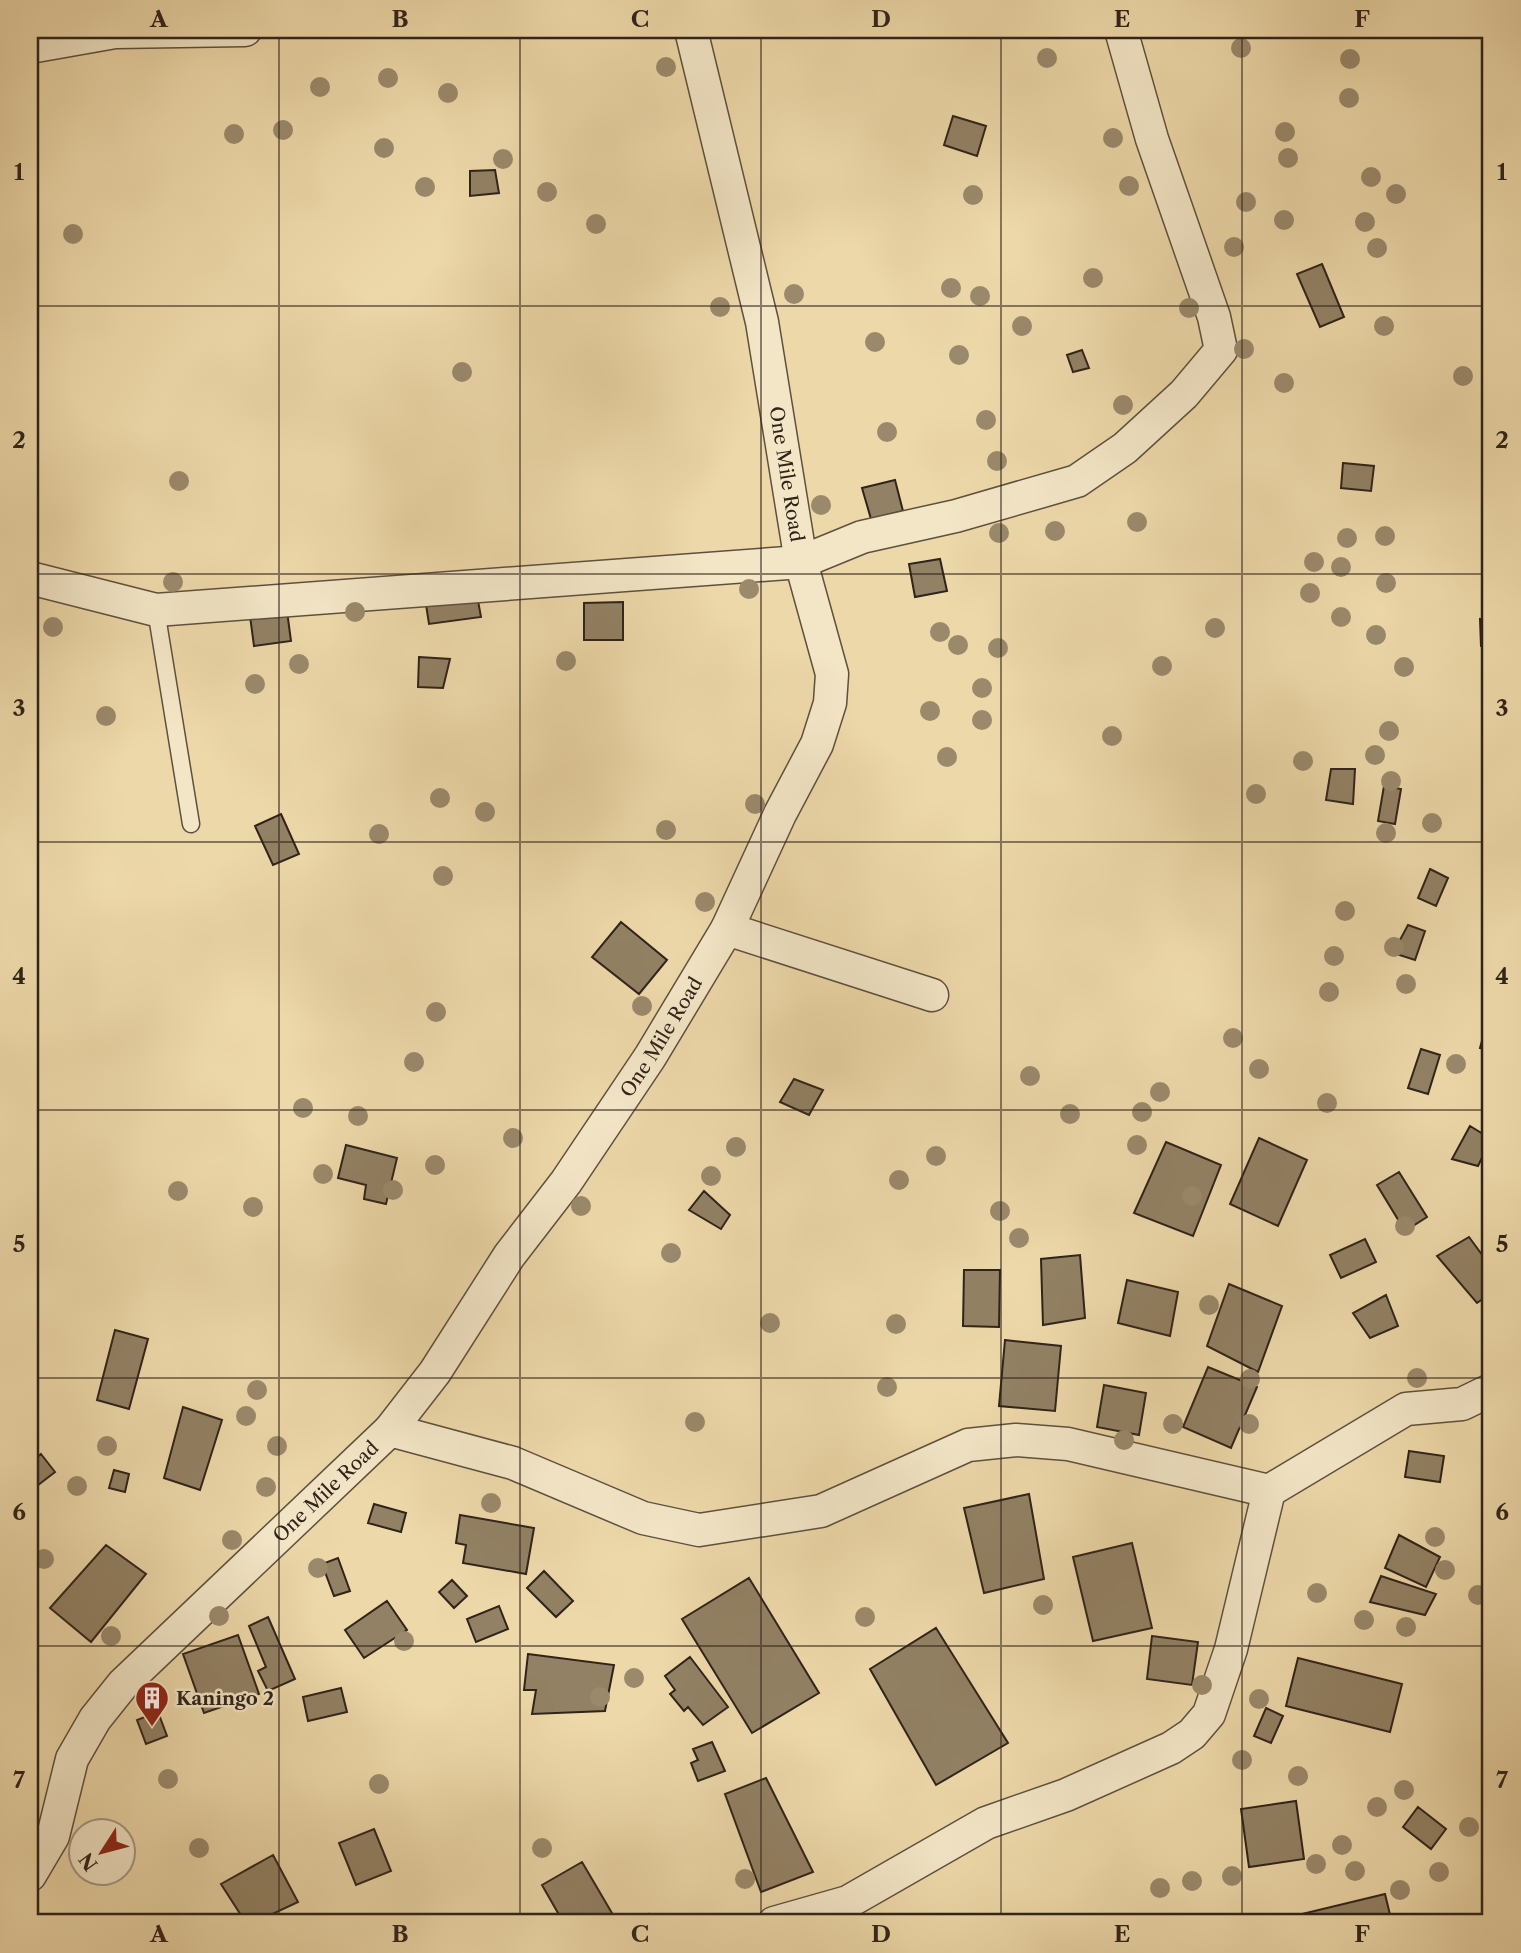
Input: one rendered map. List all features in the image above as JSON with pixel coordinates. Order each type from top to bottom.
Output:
[{"type":"street","points":[[30,47],[115,32],[245,30]]},
{"type":"street","name":"One Mile Road","points":[[30,1875],[52,1836],[72,1759],[95,1719],[123,1684],[390,1430],[435,1372],[509,1256],[566,1182],[635,1080],[727,929],[780,814],[817,744],[830,703],[832,674],[801,562],[762,321],[691,30]]},
{"type":"street","points":[[30,578],[156,610],[801,562],[862,537],[957,516],[1077,481],[1125,448],[1184,394],[1221,350],[1214,317],[1152,139],[1121,30]]},
{"type":"street","points":[[727,929],[932,995]]},
{"type":"street","points":[[390,1430],[513,1463],[643,1518],[699,1530],[821,1511],[968,1445],[1016,1440],[1068,1444],[1269,1491],[1406,1409],[1462,1404],[1491,1390]]},
{"type":"street","points":[[774,1923],[848,1902],[986,1823],[1078,1790],[1171,1748],[1192,1734],[1209,1714],[1231,1649],[1269,1491]]},
{"type":"lane","points":[[156,610],[191,824]]},
{"type":"building","points":[[953,116],[986,126],[977,156],[944,145]]},
{"type":"building","points":[[495,170],[499,193],[470,196],[470,171]]},
{"type":"building","points":[[1322,264],[1344,317],[1320,327],[1297,274]]},
{"type":"building","points":[[1082,350],[1089,368],[1073,372],[1067,355]]},
{"type":"building","points":[[1343,463],[1374,466],[1371,491],[1341,488]]},
{"type":"building","points":[[895,480],[903,511],[871,519],[862,488]]},
{"type":"building","points":[[940,559],[947,591],[915,597],[909,564]]},
{"type":"building","points":[[476,590],[481,617],[429,624],[425,598]]},
{"type":"building","points":[[623,602],[623,640],[584,640],[584,603]]},
{"type":"building","points":[[287,611],[291,641],[254,646],[250,616]]},
{"type":"building","points":[[1480,619],[1491,621],[1491,648],[1481,646]]},
{"type":"building","points":[[419,657],[450,659],[443,688],[418,687]]},
{"type":"building","points":[[1331,769],[1355,769],[1353,804],[1326,800]]},
{"type":"building","points":[[1384,786],[1401,789],[1395,824],[1378,821]]},
{"type":"building","points":[[281,814],[299,854],[273,865],[255,826]]},
{"type":"building","points":[[1430,869],[1448,878],[1436,906],[1418,898]]},
{"type":"building","points":[[1487,899],[1491,900],[1491,921],[1485,919]]},
{"type":"building","points":[[621,922],[667,960],[639,994],[592,957]]},
{"type":"building","points":[[1408,925],[1425,931],[1415,960],[1393,953]]},
{"type":"building","points":[[1491,1012],[1491,1051],[1480,1048]]},
{"type":"building","points":[[1421,1049],[1440,1055],[1428,1094],[1408,1088]]},
{"type":"building","points":[[794,1079],[823,1090],[809,1115],[780,1102]]},
{"type":"building","points":[[1470,1126],[1491,1139],[1478,1166],[1452,1159]]},
{"type":"building","points":[[1259,1138],[1307,1160],[1278,1226],[1230,1204]]},
{"type":"building","points":[[1166,1142],[1221,1165],[1193,1236],[1134,1213]]},
{"type":"building","points":[[346,1145],[397,1158],[386,1204],[364,1199],[366,1185],[338,1178]]},
{"type":"building","points":[[1399,1172],[1427,1217],[1405,1231],[1377,1185]]},
{"type":"building","points":[[704,1191],[730,1215],[721,1229],[689,1210]]},
{"type":"building","points":[[1469,1237],[1491,1267],[1491,1293],[1477,1303],[1437,1256]]},
{"type":"building","points":[[1365,1239],[1376,1262],[1341,1278],[1330,1255]]},
{"type":"building","points":[[1080,1255],[1085,1318],[1043,1325],[1041,1259]]},
{"type":"building","points":[[964,1270],[1000,1270],[999,1327],[963,1326]]},
{"type":"building","points":[[1127,1280],[1178,1292],[1170,1336],[1118,1323]]},
{"type":"building","points":[[1229,1284],[1282,1306],[1258,1372],[1207,1346]]},
{"type":"building","points":[[1386,1295],[1398,1326],[1370,1338],[1353,1313]]},
{"type":"building","points":[[115,1330],[148,1339],[129,1409],[97,1400]]},
{"type":"building","points":[[1005,1340],[1061,1346],[1055,1411],[999,1406]]},
{"type":"building","points":[[1208,1367],[1257,1387],[1231,1448],[1183,1427]]},
{"type":"building","points":[[1104,1385],[1146,1393],[1139,1435],[1097,1427]]},
{"type":"building","points":[[183,1407],[222,1420],[200,1490],[164,1478]]},
{"type":"building","points":[[1409,1451],[1444,1456],[1440,1482],[1405,1477]]},
{"type":"building","points":[[41,1454],[55,1472],[33,1489],[30,1486],[30,1463]]},
{"type":"building","points":[[114,1470],[129,1474],[125,1492],[109,1488]]},
{"type":"building","points":[[1029,1494],[1044,1579],[984,1593],[964,1508]]},
{"type":"building","points":[[374,1504],[406,1513],[401,1532],[368,1523]]},
{"type":"building","points":[[460,1515],[534,1528],[526,1574],[463,1563],[466,1545],[456,1543]]},
{"type":"building","points":[[1399,1535],[1440,1557],[1426,1587],[1385,1568]]},
{"type":"building","points":[[1132,1543],[1152,1628],[1093,1641],[1073,1557]]},
{"type":"building","points":[[106,1545],[146,1574],[91,1642],[50,1608]]},
{"type":"building","points":[[338,1558],[350,1591],[334,1596],[322,1564]]},
{"type":"building","points":[[544,1571],[573,1601],[556,1617],[527,1588]]},
{"type":"building","points":[[1381,1576],[1436,1594],[1425,1615],[1370,1602]]},
{"type":"building","points":[[749,1578],[819,1693],[752,1733],[682,1619]]},
{"type":"building","points":[[452,1580],[467,1596],[454,1608],[439,1592]]},
{"type":"building","points":[[387,1601],[407,1630],[364,1658],[345,1630]]},
{"type":"building","points":[[499,1606],[508,1629],[476,1642],[467,1619]]},
{"type":"building","points":[[268,1617],[295,1679],[268,1691],[258,1671],[266,1667],[249,1626]]},
{"type":"building","points":[[936,1628],[1008,1743],[936,1785],[870,1669]]},
{"type":"building","points":[[238,1635],[259,1694],[204,1713],[183,1654]]},
{"type":"building","points":[[1152,1636],[1198,1642],[1192,1685],[1147,1679]]},
{"type":"building","points":[[528,1654],[614,1665],[605,1711],[532,1714],[536,1690],[524,1690]]},
{"type":"building","points":[[690,1657],[728,1707],[703,1725],[688,1707],[684,1711],[670,1694],[675,1690],[665,1676]]},
{"type":"building","points":[[1298,1658],[1402,1684],[1390,1732],[1286,1706]]},
{"type":"building","points":[[341,1688],[347,1712],[308,1721],[303,1697]]},
{"type":"building","points":[[1266,1708],[1283,1716],[1271,1743],[1254,1736]]},
{"type":"building","name":"Kaningo 2","points":[[158,1712],[167,1736],[146,1744],[137,1720]]},
{"type":"building","points":[[712,1742],[725,1771],[698,1781],[691,1763],[698,1760],[693,1749]]},
{"type":"building","points":[[766,1778],[813,1872],[761,1892],[725,1794]]},
{"type":"building","points":[[1296,1801],[1304,1859],[1249,1867],[1241,1809]]},
{"type":"building","points":[[1418,1807],[1446,1829],[1431,1849],[1403,1827]]},
{"type":"building","points":[[374,1829],[391,1871],[356,1885],[339,1843]]},
{"type":"building","points":[[273,1855],[298,1902],[253,1923],[246,1923],[221,1884]]},
{"type":"building","points":[[582,1862],[616,1920],[611,1923],[542,1923],[558,1913],[542,1885]]},
{"type":"building","points":[[1385,1894],[1392,1923],[1304,1923],[1302,1914]]},
{"type":"building","points":[[649,1914],[660,1923],[642,1923]]},
{"type":"place","name":"Kaningo 2","points":[[152,1728]]}]
